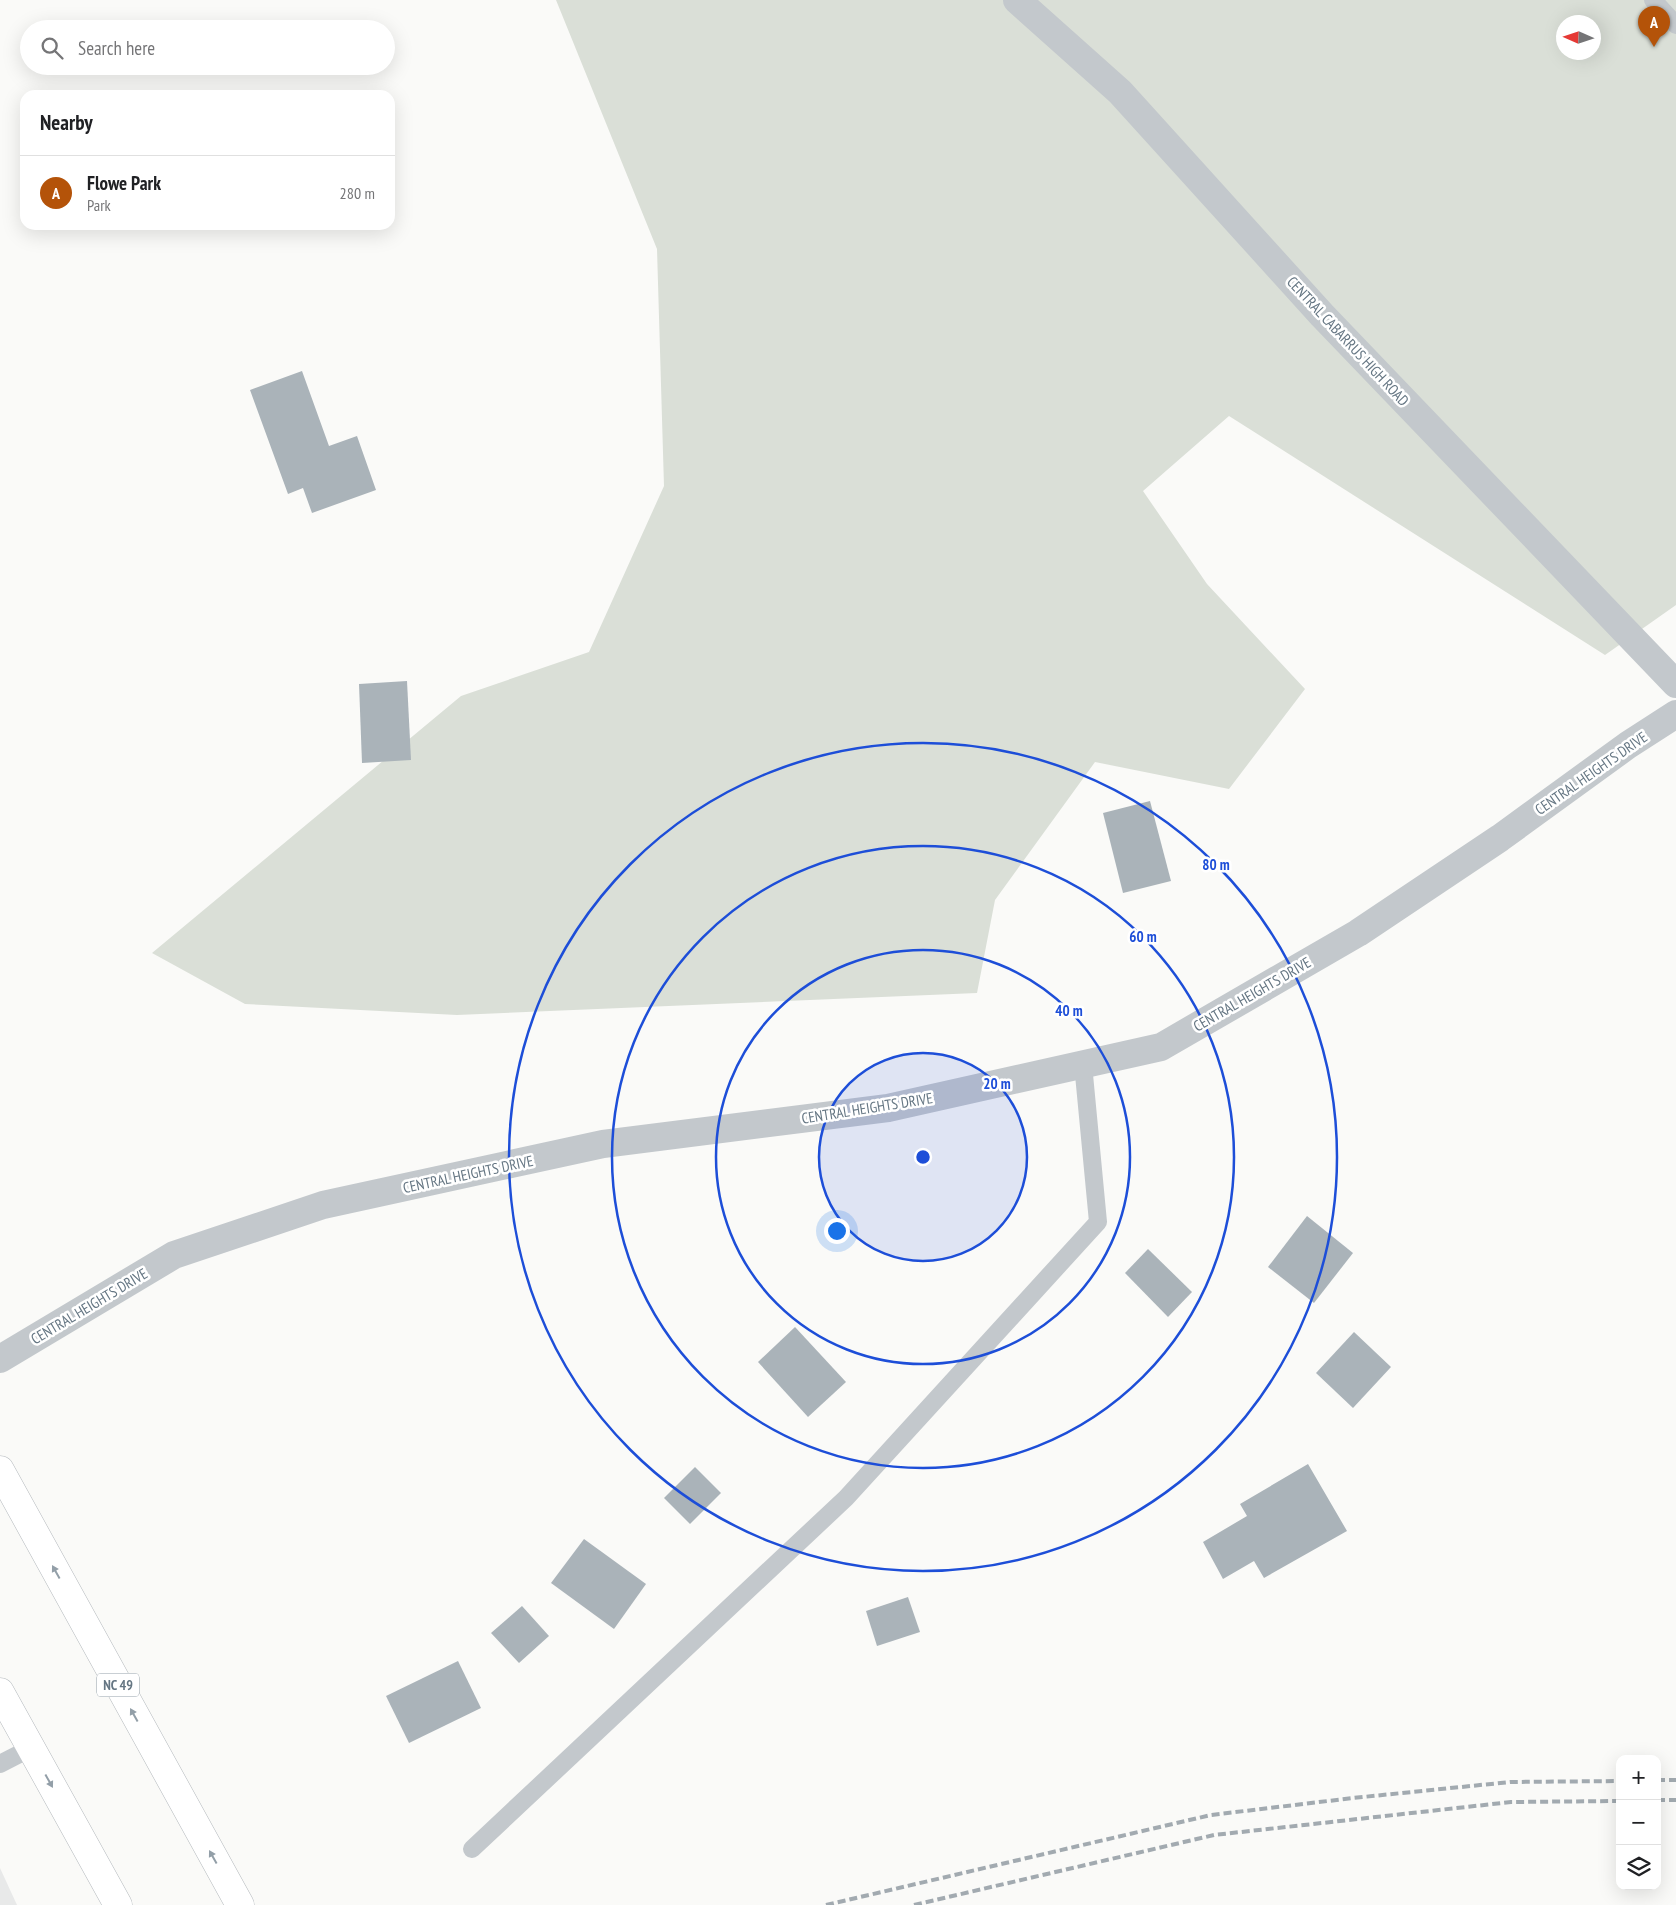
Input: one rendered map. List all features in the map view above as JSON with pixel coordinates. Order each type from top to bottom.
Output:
[{"type":"highway","name":"NC 49","points":[[0,1470],[238,1902]]},
{"type":"highway","points":[[0,1692],[118,1905]]},
{"type":"street","name":"CENTRAL CABARRUS HIGH ROAD","points":[[1017,0],[1120,92],[1322,315],[1676,684]]},
{"type":"street","name":"CENTRAL HEIGHTS DRIVE","points":[[0,1360],[174,1256],[324,1205],[603,1144],[888,1108],[1161,1047],[1358,934],[1500,838],[1628,745],[1676,714]]},
{"type":"lane","points":[[1653,0],[1676,26]]},
{"type":"lane","points":[[472,1849],[846,1498],[1098,1222],[1083,1064]]},
{"type":"lane","points":[[0,1764],[31,1748]]},
{"type":"shaded area","points":[[556,0],[1676,0],[1676,605],[1605,655],[1229,416],[1143,491],[1207,584],[1305,689],[1229,789],[1095,762],[995,900],[977,993],[457,1015],[245,1004],[152,953],[461,696],[589,652],[664,486],[657,249]]},
{"type":"shaded area","points":[[0,1868],[17,1905],[0,1905]]},
{"type":"building","points":[[302,371],[329,446],[357,436],[376,490],[312,513],[303,488],[288,494],[250,390]]},
{"type":"building","points":[[407,681],[411,760],[362,763],[359,684]]},
{"type":"building","points":[[1150,801],[1171,881],[1123,893],[1103,813]]},
{"type":"building","points":[[1307,1216],[1353,1253],[1314,1303],[1268,1267]]},
{"type":"building","points":[[1148,1249],[1192,1292],[1168,1317],[1125,1273]]},
{"type":"building","points":[[795,1327],[846,1382],[808,1417],[758,1362]]},
{"type":"building","points":[[1354,1332],[1391,1367],[1353,1408],[1316,1373]]},
{"type":"building","points":[[1308,1464],[1347,1531],[1264,1578],[1254,1561],[1223,1579],[1203,1542],[1247,1516],[1240,1504]]},
{"type":"building","points":[[695,1467],[721,1493],[690,1524],[664,1498]]},
{"type":"building","points":[[584,1539],[646,1584],[614,1629],[551,1583]]},
{"type":"building","points":[[908,1597],[920,1632],[877,1646],[866,1611]]},
{"type":"building","points":[[522,1606],[549,1636],[519,1663],[491,1633]]},
{"type":"building","points":[[458,1661],[481,1708],[409,1743],[386,1696]]},
{"type":"railway","points":[[1661,1780],[1676,1780]]},
{"type":"railway","points":[[826,1905],[1211,1815],[1510,1782],[1616,1781]]},
{"type":"railway","points":[[1661,1800],[1676,1800]]},
{"type":"railway","points":[[914,1905],[1214,1835],[1511,1802],[1616,1801]]},
{"type":"place","name":"Flowe Park","points":[[1654,47]]}]
